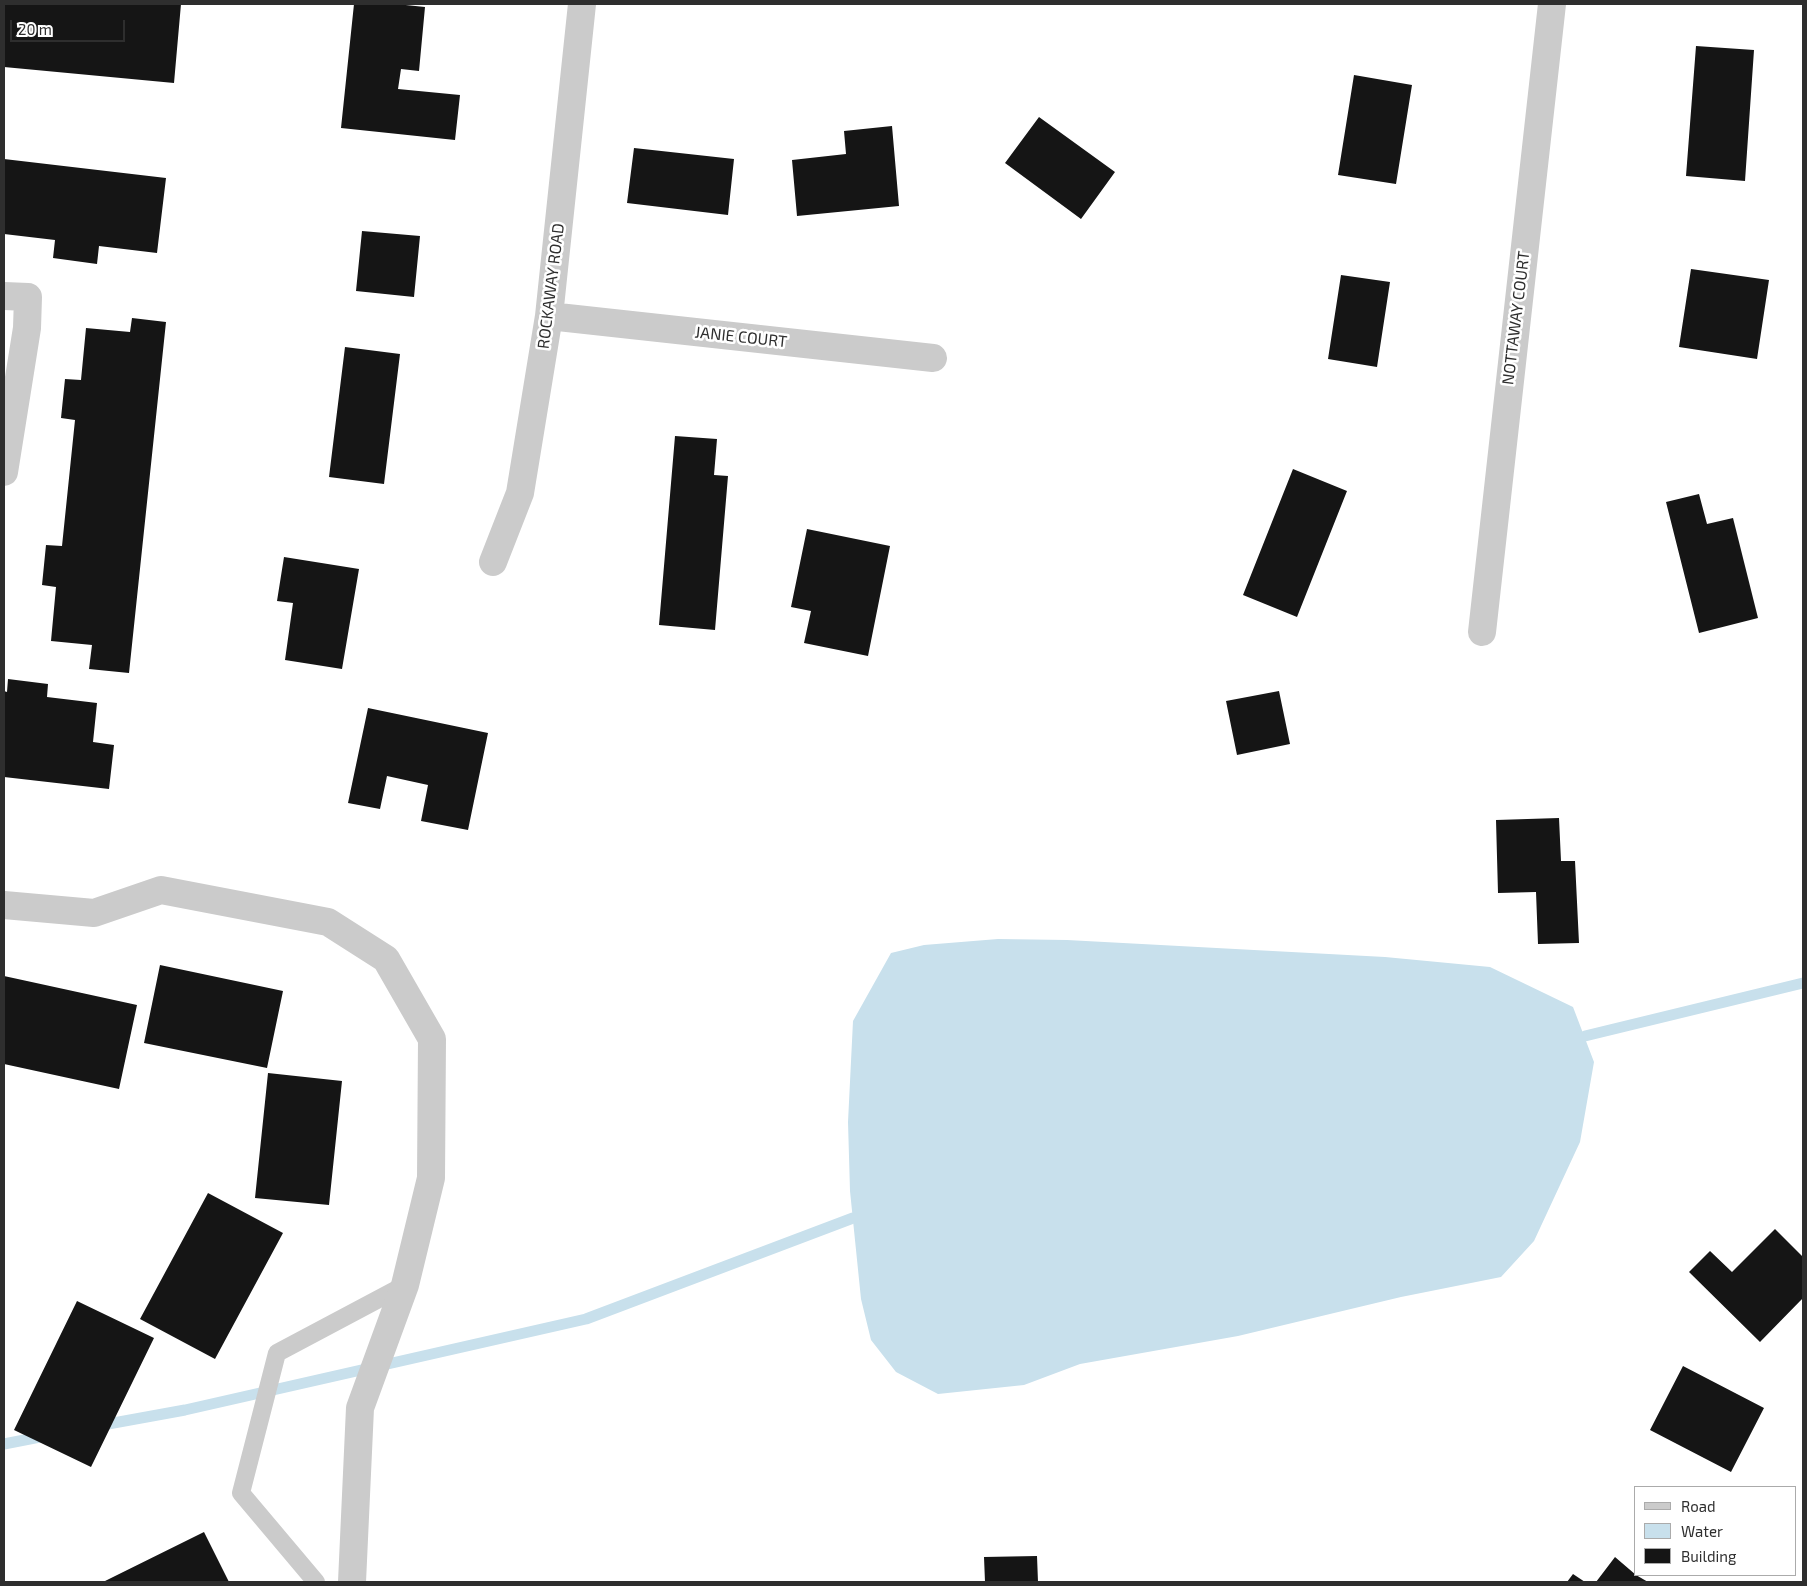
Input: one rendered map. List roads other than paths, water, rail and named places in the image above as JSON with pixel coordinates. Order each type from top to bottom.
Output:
[{"type":"street","name":"ROCKAWAY ROAD","points":[[493,562],[520,493],[549,316],[582,4]]},
{"type":"street","name":"NOTTAWAY COURT","points":[[1482,632],[1552,4]]},
{"type":"street","points":[[4,296],[28,298],[27,328],[4,472]]},
{"type":"street","name":"JANIE COURT","points":[[549,316],[933,358]]},
{"type":"street","points":[[4,905],[94,913],[161,890],[328,922],[386,959],[432,1039],[431,1178],[405,1285],[360,1408],[352,1582]]},
{"type":"lane","points":[[316,1582],[241,1493],[278,1353],[405,1285]]},
{"type":"water","points":[[998,939],[1067,940],[1385,957],[1490,967],[1573,1007],[1594,1062],[1580,1142],[1534,1241],[1501,1277],[1401,1297],[1238,1336],[1080,1364],[1024,1385],[938,1394],[896,1372],[871,1340],[861,1299],[850,1191],[848,1122],[853,1021],[891,953],[924,945]]},
{"type":"waterway","points":[[1585,1036],[1803,983]]},
{"type":"waterway","points":[[97,1426],[185,1410],[586,1319],[853,1218]]},
{"type":"waterway","points":[[4,1444],[45,1436]]}]
